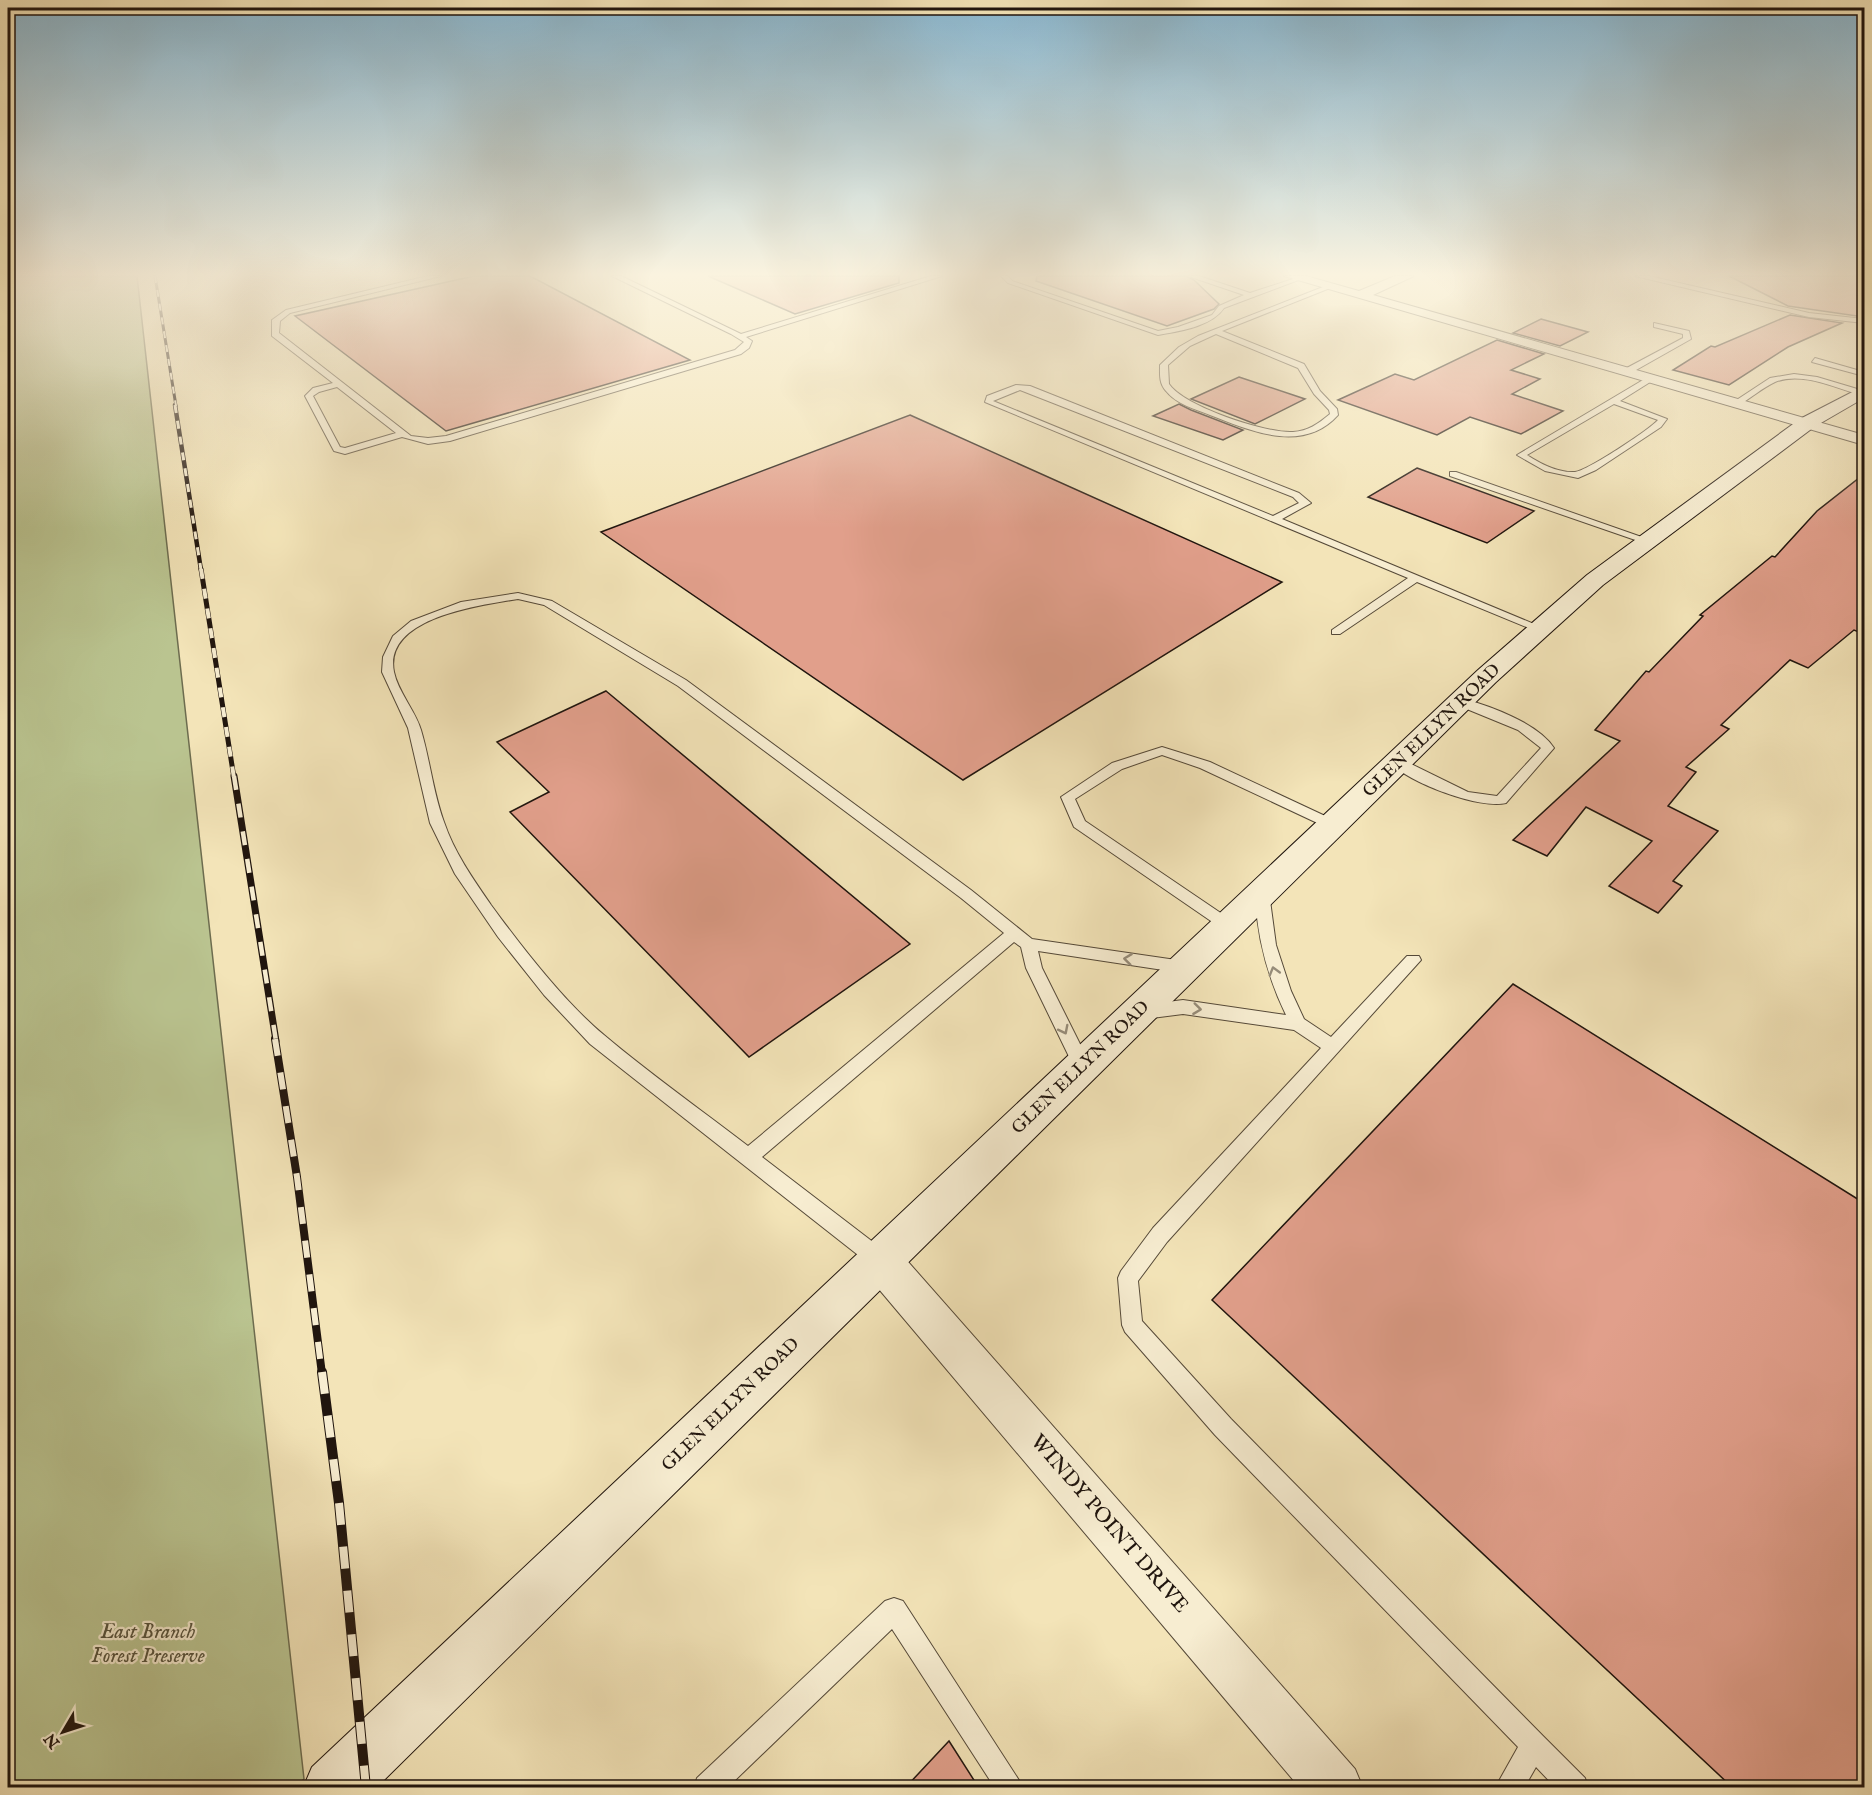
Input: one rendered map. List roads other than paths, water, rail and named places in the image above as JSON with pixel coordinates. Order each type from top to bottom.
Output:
[{"type":"street","points":[[1583,360],[1864,440]]},
{"type":"street","name":"GLEN ELLYN ROAD","points":[[333,1788],[1262,893],[1540,629],[1595,580],[1807,423],[1863,392]]},
{"type":"street","name":"WINDY POINT DRIVE","points":[[881,1261],[1336,1788]]},
{"type":"lane","points":[[307,360],[408,438],[428,441],[447,439],[712,360]]},
{"type":"lane","points":[[1169,360],[1164,365],[1165,383],[1174,395],[1197,407],[1271,434],[1306,432],[1327,423],[1334,416],[1333,408],[1317,392],[1301,366],[1286,360]]},
{"type":"lane","points":[[1626,372],[1649,360]]},
{"type":"lane","points":[[1815,360],[1864,374]]},
{"type":"lane","points":[[1736,403],[1772,381],[1784,377],[1797,376],[1863,392]]},
{"type":"lane","points":[[1613,401],[1663,419],[1658,425],[1581,475],[1564,474],[1532,463],[1521,455],[1613,401],[1651,379]]},
{"type":"lane","points":[[338,384],[316,390],[309,396],[337,449],[345,451],[403,434]]},
{"type":"lane","points":[[1274,519],[1306,503],[1296,495],[1027,387],[1019,387],[990,398],[989,402],[1540,629]]},
{"type":"lane","points":[[1453,474],[1648,541]]},
{"type":"lane","points":[[1336,632],[1416,578]]},
{"type":"lane","points":[[881,1261],[596,1039],[549,990],[503,933],[462,874],[437,823],[414,728],[388,672],[389,657],[397,638],[415,623],[445,609],[500,597],[518,596],[548,603],[682,683],[966,894],[1028,944],[1186,967]]},
{"type":"lane","points":[[1398,763],[1476,800],[1490,803],[1501,800],[1548,748],[1545,740],[1534,733],[1461,702]]},
{"type":"lane","points":[[1229,926],[1079,824],[1068,797],[1118,766],[1162,751],[1205,765],[1333,825]]},
{"type":"lane","points":[[1262,893],[1264,933],[1277,982],[1298,1024]]},
{"type":"lane","points":[[747,1158],[1014,933]]},
{"type":"lane","points":[[1028,944],[1034,968],[1082,1066]]},
{"type":"lane","points":[[1413,960],[1160,1235],[1128,1278],[1132,1325],[1223,1427],[1575,1788]]},
{"type":"lane","points":[[1138,1013],[1183,1007],[1298,1024],[1333,1047]]},
{"type":"lane","points":[[706,1788],[894,1610],[1011,1788]]},
{"type":"lane","points":[[1508,1788],[1534,1745]]},
{"type":"railway","points":[[169,360],[176,406]]},
{"type":"railway","points":[[175,405],[201,570]]},
{"type":"railway","points":[[201,569],[234,778]]},
{"type":"railway","points":[[234,776],[276,1041]]},
{"type":"railway","points":[[275,1039],[297,1177],[322,1374]]},
{"type":"railway","points":[[322,1372],[339,1503],[366,1788]]},
{"type":"park label","name":"East Branch Forest Preserve","points":[[148,1644]]}]
